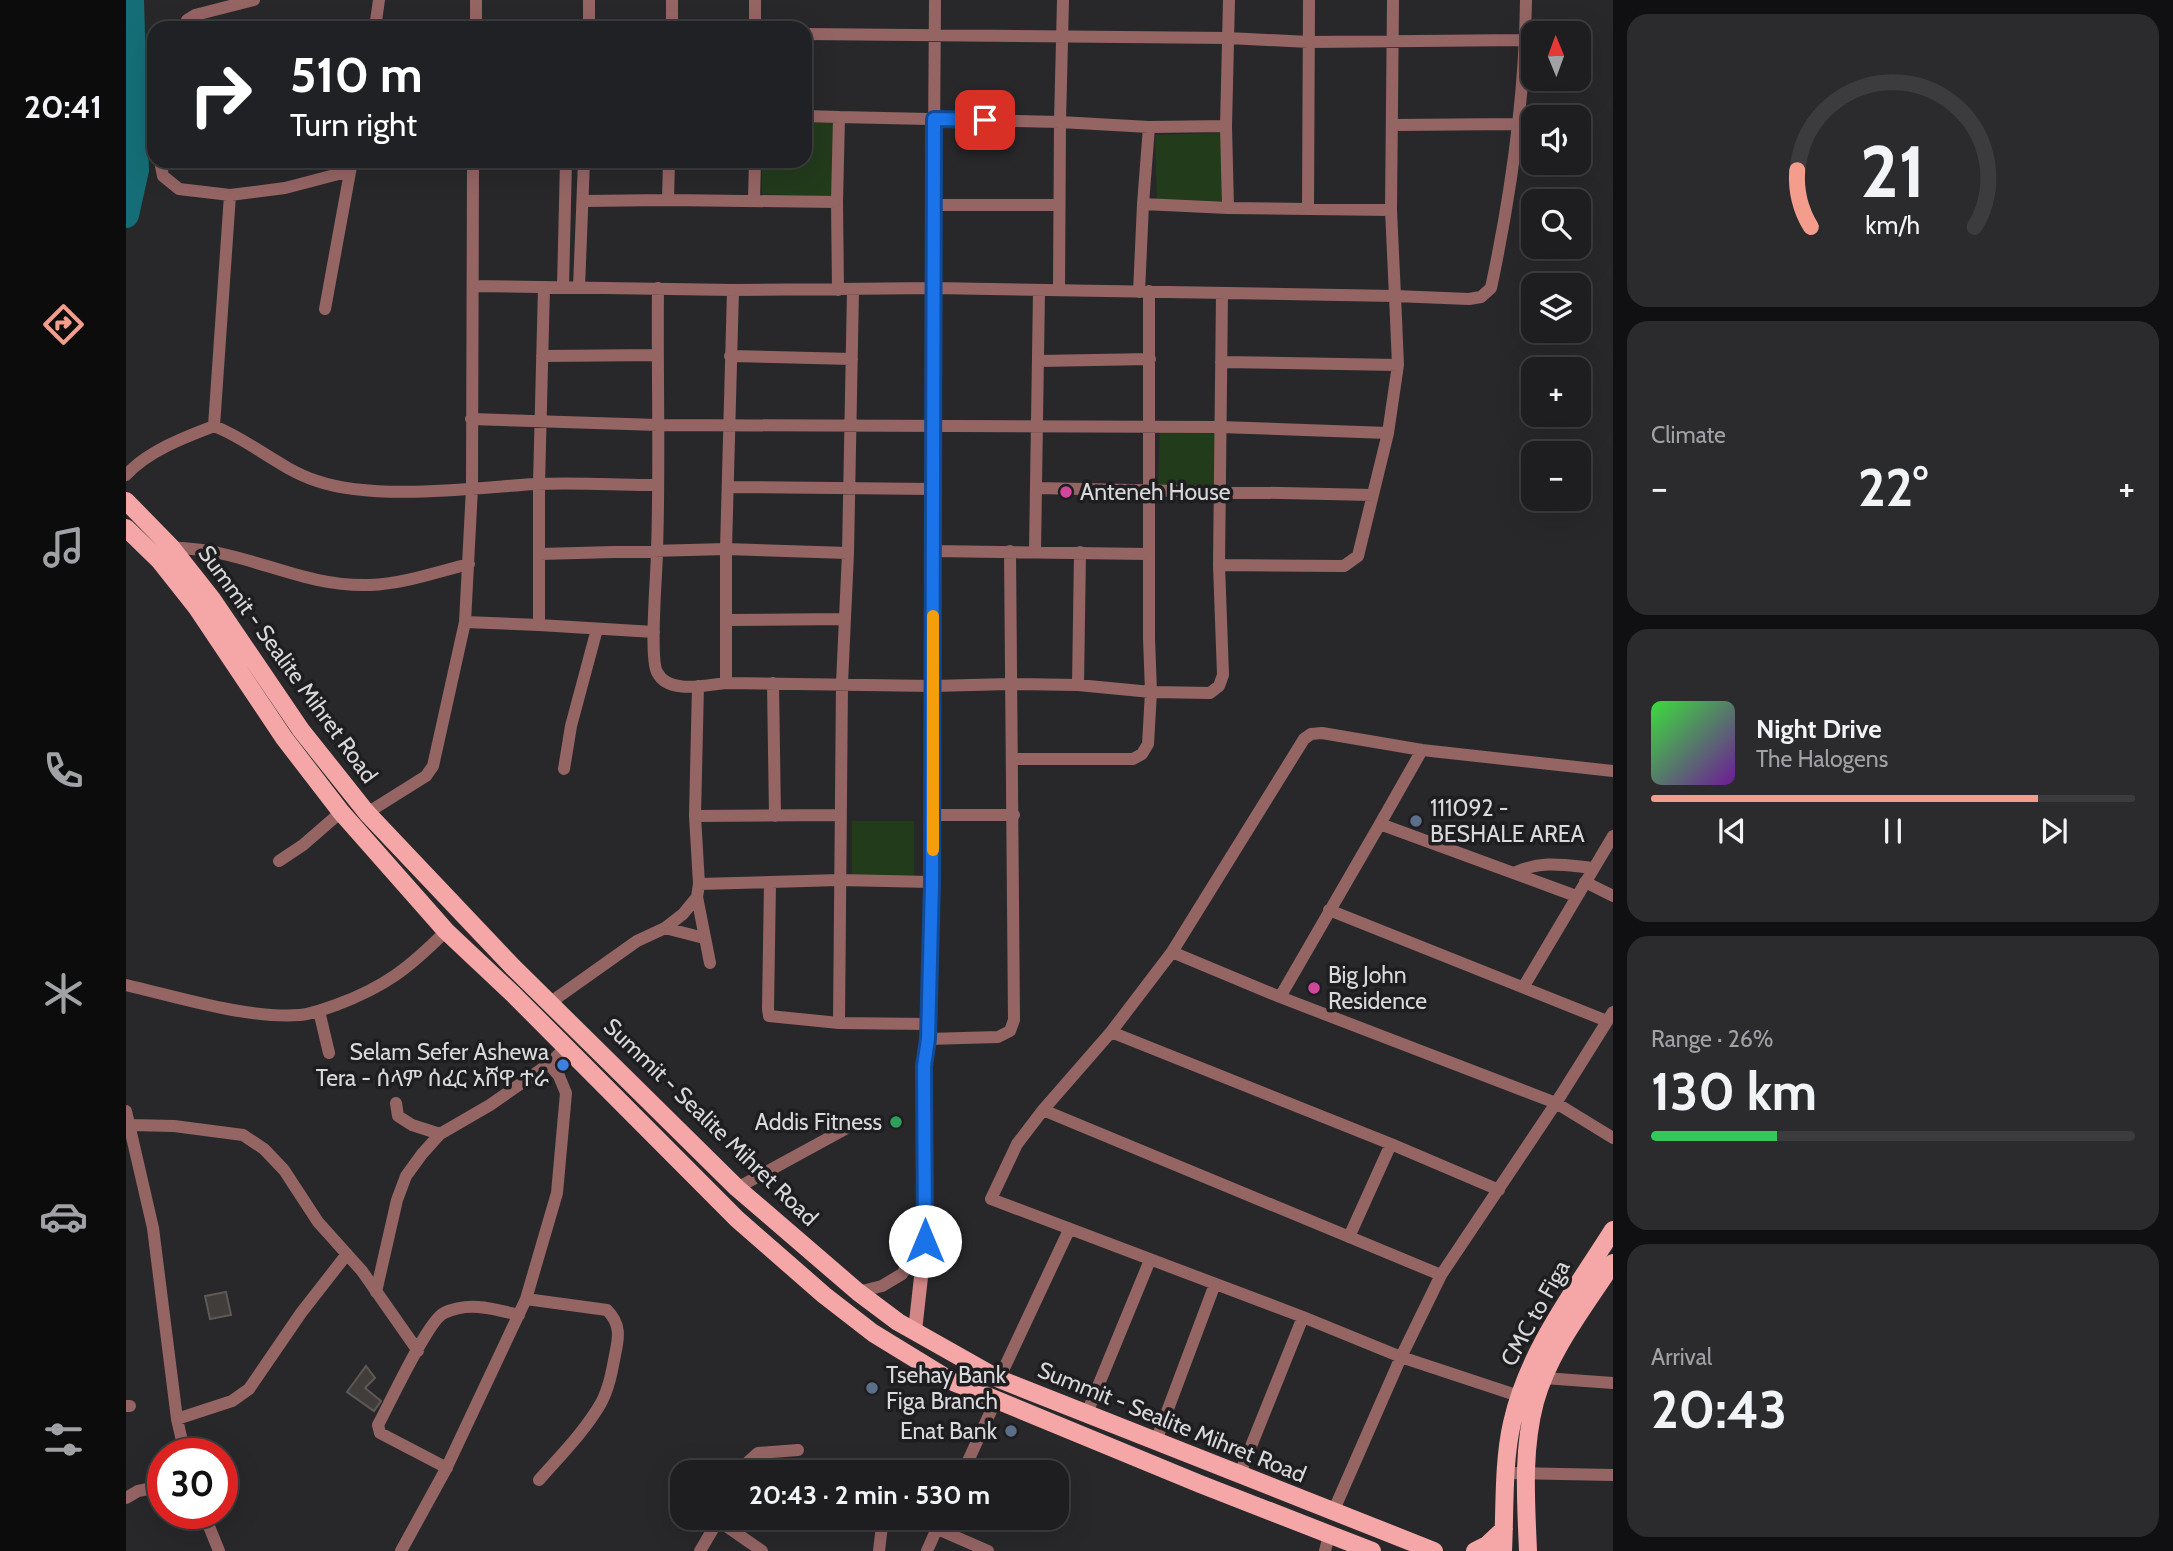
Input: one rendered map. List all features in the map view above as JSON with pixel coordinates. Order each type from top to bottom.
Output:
[{"type":"main road","name":"Summit - Sealite Mihret Road","points":[[126,501],[172,547],[212,598],[301,730],[367,813],[513,967],[737,1188],[858,1292],[898,1322],[999,1379],[1434,1551]]},
{"type":"main road","points":[[126,528],[159,560],[197,608],[284,738],[341,812],[446,931],[737,1219],[824,1295],[891,1345],[953,1382],[1327,1543],[1371,1551]]},
{"type":"main road","points":[[498,981],[513,967]]},
{"type":"main road","name":"CMC to Figa","points":[[1536,1374],[1548,1333],[1613,1230]]},
{"type":"main road","points":[[1528,1551],[1525,1473],[1527,1399],[1536,1374],[1559,1346],[1613,1263]]},
{"type":"main road","name":"CMC to Figa","points":[[1503,1551],[1511,1426],[1527,1399]]},
{"type":"main road","points":[[1475,1551],[1487,1545],[1504,1529]]},
{"type":"street","points":[[187,21],[195,15],[254,0]]},
{"type":"street","points":[[376,21],[379,0]]},
{"type":"street","points":[[475,21],[476,0]]},
{"type":"street","points":[[589,0],[589,21]]},
{"type":"street","points":[[672,0],[672,21]]},
{"type":"street","points":[[755,0],[755,21]]},
{"type":"street","points":[[915,1331],[925,1241],[924,1066],[928,1039],[932,883],[935,0]]},
{"type":"street","points":[[1059,290],[1058,205],[1063,0]]},
{"type":"street","points":[[1228,208],[1226,126],[1229,0]]},
{"type":"street","points":[[1308,209],[1309,0]]},
{"type":"street","points":[[1219,565],[1344,566],[1358,556],[1388,433],[1398,365],[1391,210],[1393,0]]},
{"type":"street","points":[[1525,21],[1526,0]]},
{"type":"street","points":[[812,34],[1309,41],[1521,40]]},
{"type":"street","points":[[472,286],[733,290],[934,288],[1469,299],[1481,297],[1491,288],[1518,124],[1521,88]]},
{"type":"street","points":[[812,116],[1060,122],[1149,127],[1226,126]]},
{"type":"street","points":[[838,290],[836,202],[839,117]]},
{"type":"street","points":[[1392,125],[1518,124]]},
{"type":"street","points":[[1013,759],[1133,758],[1142,754],[1148,744],[1151,692],[1150,359],[1144,291],[1143,204],[1149,127]]},
{"type":"street","points":[[161,168],[163,176],[179,189],[230,195],[285,188],[345,168]]},
{"type":"street","points":[[325,309],[351,168]]},
{"type":"street","points":[[367,813],[426,776],[433,766],[465,622],[472,488],[473,168]]},
{"type":"street","points":[[563,287],[566,168]]},
{"type":"street","points":[[579,287],[584,168]]},
{"type":"street","points":[[668,200],[669,168]]},
{"type":"street","points":[[754,199],[755,168]]},
{"type":"street","points":[[214,426],[230,195]]},
{"type":"street","points":[[583,201],[754,199],[836,202]]},
{"type":"street","points":[[1143,204],[1391,210]]},
{"type":"street","points":[[935,205],[1058,205]]},
{"type":"street","points":[[539,625],[544,287]]},
{"type":"street","points":[[658,288],[658,485],[654,632],[656,671],[665,682],[698,686],[726,683],[1078,685],[1151,692],[1210,693],[1219,686],[1223,675],[1219,565],[1223,293]]},
{"type":"street","points":[[726,683],[726,550],[733,290]]},
{"type":"street","points":[[839,1023],[842,683],[848,553],[853,290]]},
{"type":"street","points":[[1035,551],[1039,290]]},
{"type":"street","points":[[542,356],[657,355]]},
{"type":"street","points":[[730,356],[852,359]]},
{"type":"street","points":[[1039,361],[1150,359]]},
{"type":"street","points":[[1221,362],[1398,365]]},
{"type":"street","points":[[471,419],[658,425],[1220,427],[1388,433]]},
{"type":"street","points":[[126,475],[156,453],[187,436],[214,426],[317,481],[352,489],[401,491],[539,484],[658,485]]},
{"type":"street","points":[[729,487],[933,489]]},
{"type":"street","points":[[1037,488],[1373,495]]},
{"type":"street","points":[[172,547],[219,553],[308,580],[347,584],[397,582],[469,564]]},
{"type":"street","points":[[540,554],[657,550],[848,553]]},
{"type":"street","points":[[933,551],[1149,554]]},
{"type":"street","points":[[928,1039],[998,1037],[1010,1031],[1014,1020],[1010,551]]},
{"type":"street","points":[[1078,685],[1080,552]]},
{"type":"street","points":[[727,620],[845,619]]},
{"type":"street","points":[[465,622],[654,632]]},
{"type":"street","points":[[564,769],[571,726],[597,629]]},
{"type":"street","points":[[773,683],[775,816]]},
{"type":"street","points":[[698,686],[695,816],[698,890],[710,963]]},
{"type":"street","points":[[1527,1399],[1401,1357],[991,1199],[1017,1144],[1111,1032],[1172,952],[1304,738],[1322,733],[1422,750],[1613,771]]},
{"type":"street","points":[[1280,997],[1422,750]]},
{"type":"street","points":[[279,861],[303,845],[341,812]]},
{"type":"street","points":[[695,816],[840,815]]},
{"type":"street","points":[[933,815],[1014,815]]},
{"type":"street","points":[[1380,824],[1576,896]]},
{"type":"street","points":[[1524,986],[1613,836]]},
{"type":"street","points":[[1514,873],[1531,864],[1593,868]]},
{"type":"street","points":[[698,890],[770,882],[839,880],[932,883]]},
{"type":"street","points":[[770,882],[769,1016],[839,1023],[928,1024]]},
{"type":"street","points":[[1586,882],[1613,896]]},
{"type":"street","points":[[551,1002],[637,941],[665,928],[683,914],[698,890]]},
{"type":"street","points":[[1329,909],[1610,1017],[1441,1275],[1401,1357],[1333,1512]]},
{"type":"street","points":[[665,928],[704,938]]},
{"type":"street","points":[[126,985],[249,1012],[303,1015],[360,996],[390,981],[415,962],[446,931]]},
{"type":"street","points":[[1172,952],[1280,997],[1556,1103],[1613,1138]]},
{"type":"street","points":[[319,1011],[329,1053]]},
{"type":"street","points":[[1111,1032],[1499,1190]]},
{"type":"street","points":[[376,1292],[397,1200],[407,1176],[422,1154],[440,1134],[490,1105],[549,1064],[565,1048]]},
{"type":"street","points":[[401,1551],[447,1468],[526,1299],[557,1193],[566,1093],[560,1077],[549,1064]]},
{"type":"street","points":[[396,1103],[398,1116],[412,1125],[440,1134]]},
{"type":"street","points":[[1043,1110],[1441,1275]]},
{"type":"street","points":[[126,1111],[153,1228],[181,1438]]},
{"type":"street","points":[[130,1125],[174,1126],[243,1135],[264,1149],[285,1170],[300,1198],[376,1292],[418,1351]]},
{"type":"street","points":[[737,1188],[847,1128]]},
{"type":"street","points":[[1349,1237],[1391,1144]]},
{"type":"street","points":[[999,1379],[1069,1230]]},
{"type":"street","points":[[858,1292],[882,1286],[902,1274],[925,1241]]},
{"type":"street","points":[[177,1419],[232,1401],[249,1389],[347,1255]]},
{"type":"street","points":[[1087,1413],[1150,1260]]},
{"type":"street","points":[[1156,1441],[1215,1284]]},
{"type":"street","points":[[526,1299],[607,1310],[616,1319],[619,1335],[602,1401],[539,1480]]},
{"type":"street","points":[[447,1468],[380,1433],[379,1425],[429,1329],[441,1314],[461,1307],[482,1306],[519,1315]]},
{"type":"street","points":[[1240,1476],[1303,1317]]},
{"type":"street","points":[[1536,1374],[1613,1383]]},
{"type":"street","points":[[968,1460],[996,1400]]},
{"type":"street","points":[[750,1460],[758,1453],[799,1450]]},
{"type":"street","points":[[1507,1473],[1613,1475]]},
{"type":"street","points":[[126,1498],[138,1490],[147,1489]]},
{"type":"street","points":[[210,1529],[220,1551]]},
{"type":"street","points":[[700,1551],[713,1530]]},
{"type":"street","points":[[734,1530],[762,1551]]},
{"type":"street","points":[[879,1551],[881,1530]]},
{"type":"street","points":[[927,1551],[936,1531],[988,1551]]},
{"type":"green space","points":[[812,119],[842,120],[841,197],[762,194],[762,168],[812,168]]},
{"type":"green space","points":[[1222,133],[1221,202],[1157,205],[1155,135]]},
{"type":"green space","points":[[1217,429],[1218,487],[1158,486],[1160,431]]},
{"type":"green space","points":[[852,821],[914,821],[914,877],[852,876]]},
{"type":"building","points":[[226,1292],[231,1315],[210,1319],[205,1296]]},
{"type":"building","points":[[366,1366],[375,1378],[365,1388],[381,1401],[374,1411],[347,1392]]},
{"type":"waterway","points":[[126,215],[136,170],[131,0]]},
{"type":"slow traffic","points":[[933,616],[933,850]]},
{"type":"place","name":"Anteneh House","points":[[1066,492]]},
{"type":"place","name":"111092 - BESHALE AREA","points":[[1416,821]]},
{"type":"place","name":"Big John Residence","points":[[1314,988]]},
{"type":"place","name":"Selam Sefer Ashewa Tera - ሰላም ሰፈር አሸዋ ተራ","points":[[563,1065]]},
{"type":"place","name":"Addis Fitness","points":[[896,1122]]},
{"type":"place","name":"Tsehay Bank Figa Branch","points":[[872,1388]]},
{"type":"place","name":"Enat Bank","points":[[1011,1431]]},
{"type":"route","points":[[925,1241],[924,1066],[928,1039],[932,883],[934,119],[985,120]]}]
